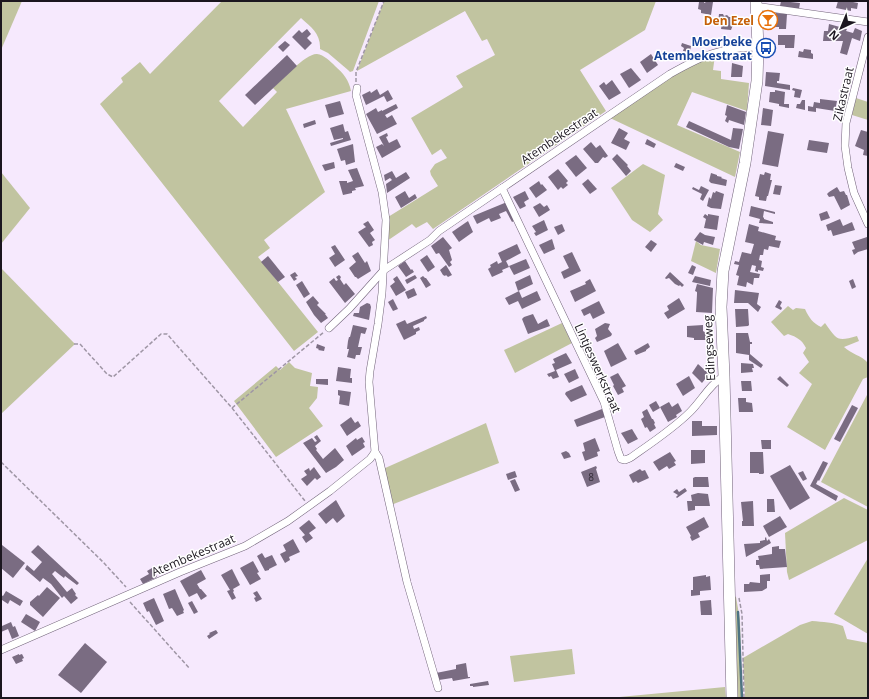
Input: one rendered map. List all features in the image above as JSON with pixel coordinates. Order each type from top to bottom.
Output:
[{"type":"main road","name":"Edingseweg","points":[[732,698],[724,376],[720,307],[723,271],[745,163],[757,82],[758,47],[756,4]]},
{"type":"street","points":[[756,4],[762,7],[868,22]]},
{"type":"street","name":"Zikastraat","points":[[868,37],[846,123],[845,146],[854,193],[868,224]]},
{"type":"street","name":"Atembekestraat","points":[[328,328],[349,309],[384,270],[430,240],[439,231],[676,70],[696,59],[720,51],[738,47],[758,47]]},
{"type":"street","points":[[357,88],[356,95],[382,192],[386,220],[384,270],[378,324],[369,382],[375,452],[379,458],[407,582],[438,688]]},
{"type":"street","name":"Lintjeswerkstraat","points":[[502,188],[604,402],[621,459],[625,460],[630,458],[683,419],[708,392],[714,381],[724,376]]},
{"type":"street","name":"Atembekestraat","points":[[1,650],[128,594],[245,546],[288,521],[330,491],[370,459],[375,452]]},
{"type":"path","points":[[357,88],[355,76],[356,72],[384,1]]},
{"type":"path","points":[[232,408],[328,328]]},
{"type":"path","points":[[74,344],[80,344],[107,374],[113,377],[161,334],[167,334],[232,408],[309,506]]},
{"type":"path","points":[[1,462],[124,584],[128,594],[190,669]]},
{"type":"path","points":[[729,586],[736,592],[740,601],[742,614],[744,698]]},
{"type":"green space","points":[[1,1],[22,1],[1,50]]},
{"type":"green space","points":[[222,1],[379,1],[353,71],[350,72],[328,53],[320,49],[317,35],[301,18],[219,101],[243,127],[277,92],[273,88],[288,73],[307,58],[317,54],[327,58],[341,71],[350,87],[351,91],[286,109],[325,192],[264,240],[270,248],[258,257],[318,332],[294,351],[100,104],[123,82],[121,78],[140,62],[150,74]]},
{"type":"green space","points":[[384,1],[656,1],[645,30],[580,70],[606,111],[433,229],[427,222],[416,228],[412,224],[387,241],[388,217],[438,186],[430,171],[435,164],[447,158],[441,149],[432,155],[411,118],[463,87],[456,76],[495,55],[487,39],[482,41],[465,11],[357,71]]},
{"type":"green space","points":[[715,55],[713,70],[721,71],[721,79],[749,83],[747,111],[692,92],[677,125],[740,152],[735,177],[610,118],[674,75]]},
{"type":"green space","points":[[856,98],[868,102],[868,120],[852,115]]},
{"type":"green space","points":[[643,164],[665,175],[658,214],[663,220],[650,232],[632,220],[611,188]]},
{"type":"green space","points":[[1,172],[30,208],[1,244]]},
{"type":"green space","points":[[696,241],[701,245],[720,249],[716,273],[691,261]]},
{"type":"green space","points":[[1,268],[75,344],[1,414]]},
{"type":"green space","points":[[788,306],[793,310],[796,308],[805,309],[813,322],[821,327],[825,323],[832,333],[838,338],[845,339],[857,336],[859,341],[844,347],[868,363],[868,377],[863,379],[825,450],[787,427],[812,384],[799,373],[809,362],[803,353],[806,348],[799,339],[794,336],[788,334],[784,336],[771,322]]},
{"type":"green space","points":[[562,323],[572,343],[515,373],[504,350]]},
{"type":"green space","points":[[289,362],[295,368],[312,373],[310,386],[318,387],[317,398],[309,408],[323,426],[276,457],[234,401],[276,366],[280,370]]},
{"type":"green space","points":[[868,393],[868,507],[821,482]]},
{"type":"green space","points":[[486,423],[499,463],[391,505],[383,469]]},
{"type":"green space","points":[[844,498],[868,510],[868,540],[789,580],[787,572],[785,533]]},
{"type":"green space","points":[[868,558],[868,634],[834,614]]},
{"type":"green space","points":[[734,596],[736,597],[740,620],[742,698],[736,698]]},
{"type":"green space","points":[[812,621],[832,623],[843,626],[847,639],[868,643],[868,698],[745,698],[743,658],[800,625]]},
{"type":"green space","points":[[572,649],[575,674],[514,682],[510,656]]},
{"type":"green space","points":[[725,687],[726,698],[609,698]]},
{"type":"building","points":[[695,1],[705,1],[704,3],[706,1],[713,2],[711,15],[701,13],[701,10],[698,9],[699,2]]},
{"type":"building","points":[[781,1],[800,3],[799,9],[780,6]]},
{"type":"building","points":[[838,1],[853,1],[858,3],[857,9],[851,8],[851,11],[836,8]]},
{"type":"building","points":[[776,13],[787,14],[786,29],[779,29],[779,27],[766,27],[766,18],[775,17]]},
{"type":"building","points":[[719,14],[723,14],[724,16],[727,15],[729,17],[736,17],[731,30],[721,29],[722,23],[718,23]]},
{"type":"building","points":[[829,24],[847,29],[846,31],[853,33],[855,28],[862,31],[860,41],[852,38],[847,55],[840,53],[843,41],[823,41],[824,31],[828,31]]},
{"type":"building","points":[[307,29],[311,34],[307,38],[312,43],[305,50],[292,37],[299,30],[302,33]]},
{"type":"building","points":[[778,35],[795,35],[794,48],[785,48],[785,45],[778,45]]},
{"type":"building","points":[[285,41],[290,45],[283,52],[278,47]]},
{"type":"building","points":[[682,43],[691,46],[690,52],[683,51],[684,48],[681,46]]},
{"type":"building","points":[[804,49],[811,50],[813,59],[798,57],[799,51],[803,52]]},
{"type":"building","points":[[651,54],[658,65],[647,73],[640,62]]},
{"type":"building","points":[[287,55],[297,66],[255,105],[245,95]]},
{"type":"building","points":[[732,63],[743,66],[742,77],[731,77]]},
{"type":"building","points":[[631,68],[641,80],[629,88],[620,74]]},
{"type":"building","points":[[766,72],[780,73],[779,81],[777,81],[777,83],[790,85],[790,90],[765,86]]},
{"type":"building","points":[[612,80],[621,93],[609,100],[599,86],[604,82],[606,85]]},
{"type":"building","points":[[793,88],[802,90],[800,98],[794,97],[795,91],[792,90]]},
{"type":"building","points":[[377,89],[380,95],[388,90],[393,99],[387,102],[384,96],[366,105],[362,95],[370,91],[371,93]]},
{"type":"building","points":[[775,90],[785,92],[784,104],[789,104],[789,108],[769,102],[770,92],[775,92]]},
{"type":"building","points":[[820,99],[837,101],[835,111],[816,108],[816,112],[808,111],[808,106],[813,107],[814,102],[820,103]]},
{"type":"building","points":[[802,100],[805,100],[805,110],[796,108],[797,104],[800,104]]},
{"type":"building","points":[[340,101],[344,114],[329,118],[325,105]]},
{"type":"building","points":[[396,104],[398,108],[385,115],[387,118],[392,115],[397,124],[377,134],[366,114],[376,108],[378,112]]},
{"type":"building","points":[[727,105],[746,112],[744,125],[729,120],[728,123],[725,121],[727,116],[725,115]]},
{"type":"building","points":[[763,108],[773,110],[771,126],[761,125]]},
{"type":"building","points":[[315,120],[316,124],[304,128],[303,124]]},
{"type":"building","points":[[689,121],[731,140],[733,128],[743,129],[739,149],[729,147],[686,127]]},
{"type":"building","points":[[343,124],[345,132],[348,131],[351,140],[331,146],[330,143],[343,138],[334,140],[330,128]]},
{"type":"building","points":[[619,128],[628,133],[624,139],[630,142],[626,150],[611,143]]},
{"type":"building","points":[[861,130],[868,132],[868,156],[863,155],[864,150],[855,146]]},
{"type":"building","points":[[768,131],[784,134],[778,167],[762,164]]},
{"type":"building","points":[[387,133],[388,136],[386,137],[389,143],[397,139],[401,147],[382,158],[376,147],[382,144],[384,146],[379,137]]},
{"type":"building","points":[[647,139],[656,144],[654,148],[645,144]]},
{"type":"building","points":[[809,140],[829,143],[827,153],[807,150]]},
{"type":"building","points":[[591,142],[596,148],[600,145],[608,156],[605,158],[603,157],[598,163],[595,163],[583,149]]},
{"type":"building","points":[[353,144],[355,162],[346,165],[345,160],[341,161],[337,149]]},
{"type":"building","points":[[617,154],[628,165],[627,166],[631,171],[626,176],[612,159]]},
{"type":"building","points":[[576,155],[587,168],[576,177],[565,163]]},
{"type":"building","points":[[334,162],[335,168],[325,171],[322,165]]},
{"type":"building","points":[[676,163],[685,167],[683,171],[674,167]]},
{"type":"building","points":[[357,168],[364,186],[355,188],[356,190],[352,191],[352,193],[343,195],[339,181],[347,181],[347,183],[353,181],[348,170]]},
{"type":"building","points":[[558,169],[568,181],[566,183],[568,185],[563,189],[561,187],[558,190],[548,177]]},
{"type":"building","points":[[392,171],[396,178],[406,172],[410,178],[387,193],[386,184],[392,180],[390,178],[385,181],[384,175]]},
{"type":"building","points":[[765,172],[771,174],[770,180],[772,180],[766,201],[759,200],[759,197],[755,196],[760,174],[764,175]]},
{"type":"building","points":[[711,173],[727,180],[726,186],[711,183],[709,181]]},
{"type":"building","points":[[588,179],[597,189],[590,194],[582,184]]},
{"type":"building","points":[[539,181],[547,190],[536,198],[529,188]]},
{"type":"building","points":[[775,185],[782,186],[780,195],[773,194]]},
{"type":"building","points":[[701,186],[709,190],[703,201],[700,199],[702,194],[692,189],[693,187],[699,190]]},
{"type":"building","points":[[837,187],[840,192],[844,191],[847,195],[850,205],[841,210],[834,196],[829,197],[827,194]]},
{"type":"building","points":[[405,191],[409,198],[415,194],[417,198],[401,208],[395,197]]},
{"type":"building","points":[[525,191],[529,199],[524,202],[526,206],[520,209],[513,197]]},
{"type":"building","points":[[716,191],[724,194],[721,209],[707,206],[709,197],[711,199],[713,192],[715,193]]},
{"type":"building","points":[[507,202],[516,220],[512,222],[506,211],[499,214],[501,218],[491,222],[489,218],[477,224],[473,216]]},
{"type":"building","points":[[540,203],[544,207],[547,205],[550,210],[539,217],[533,207]]},
{"type":"building","points":[[751,206],[775,212],[775,214],[764,211],[763,217],[764,219],[773,222],[773,224],[759,223],[760,219],[749,216]]},
{"type":"building","points":[[827,211],[830,218],[821,221],[819,214]]},
{"type":"building","points":[[705,214],[708,216],[708,214],[719,216],[717,230],[704,228],[706,219],[703,217]]},
{"type":"building","points":[[840,219],[843,226],[852,222],[855,230],[833,236],[831,230],[828,231],[826,225]]},
{"type":"building","points":[[544,220],[548,230],[536,236],[534,233],[536,232],[532,226]]},
{"type":"building","points":[[368,221],[374,230],[370,233],[375,240],[372,242],[373,245],[369,247],[358,232],[366,227],[363,224]]},
{"type":"building","points":[[468,221],[473,232],[459,242],[452,232]]},
{"type":"building","points":[[562,224],[565,231],[558,235],[554,227]]},
{"type":"building","points":[[749,224],[759,227],[758,231],[776,236],[775,240],[781,241],[779,248],[769,246],[768,250],[764,249],[763,255],[760,255],[759,260],[762,261],[761,267],[764,268],[763,271],[755,271],[756,266],[752,265],[750,272],[760,274],[759,278],[754,278],[753,285],[747,282],[746,287],[737,285],[739,276],[736,275],[739,265],[734,264],[735,261],[739,262],[742,252],[751,254],[754,244],[745,242]]},
{"type":"building","points":[[700,232],[705,235],[715,237],[713,245],[704,242],[703,245],[694,240]]},
{"type":"building","points":[[443,237],[452,248],[449,250],[452,260],[450,262],[452,265],[449,267],[439,253],[436,254],[431,246]]},
{"type":"building","points":[[867,237],[868,249],[854,255],[852,250],[855,249],[852,242]]},
{"type":"building","points":[[552,239],[555,249],[544,254],[539,245]]},
{"type":"building","points":[[651,240],[657,244],[651,252],[645,247]]},
{"type":"building","points":[[517,244],[521,253],[506,261],[509,267],[502,270],[503,272],[492,277],[488,269],[491,267],[490,265],[497,261],[498,264],[502,262],[498,253]]},
{"type":"building","points":[[335,245],[345,260],[335,267],[329,258],[335,254],[331,247]]},
{"type":"building","points":[[358,252],[365,263],[367,261],[371,271],[358,279],[349,268],[356,262],[352,256]]},
{"type":"building","points":[[572,252],[581,271],[564,279],[561,272],[569,268],[563,256]]},
{"type":"building","points":[[427,255],[435,267],[428,272],[420,260]]},
{"type":"building","points":[[268,256],[285,277],[278,282],[261,262]]},
{"type":"building","points":[[526,259],[530,268],[514,275],[509,266]]},
{"type":"building","points":[[405,261],[414,272],[406,277],[398,266]]},
{"type":"building","points":[[446,265],[452,275],[448,277],[443,275],[440,270]]},
{"type":"building","points":[[692,265],[696,267],[693,275],[688,273]]},
{"type":"building","points":[[295,272],[298,276],[295,277],[297,279],[294,281],[290,275]]},
{"type":"building","points":[[670,272],[684,285],[682,287],[675,284],[669,278],[665,278]]},
{"type":"building","points":[[339,275],[344,285],[346,283],[355,294],[345,303],[329,282],[334,278],[336,281],[338,280],[336,277]]},
{"type":"building","points":[[415,275],[417,278],[407,284],[405,280]]},
{"type":"building","points":[[530,275],[533,284],[518,291],[515,282]]},
{"type":"building","points":[[397,276],[406,290],[396,296],[390,286],[395,282],[393,279]]},
{"type":"building","points":[[423,276],[431,285],[426,288],[420,278]]},
{"type":"building","points":[[695,276],[711,280],[710,286],[692,282]]},
{"type":"building","points":[[590,279],[596,291],[575,302],[570,291],[586,284],[585,282]]},
{"type":"building","points":[[853,279],[856,287],[852,289],[849,281]]},
{"type":"building","points":[[302,281],[310,294],[304,298],[296,285]]},
{"type":"building","points":[[697,284],[713,288],[712,313],[696,312],[697,292],[695,291]]},
{"type":"building","points":[[414,288],[417,295],[408,299],[405,292]]},
{"type":"building","points":[[735,290],[759,293],[757,304],[761,307],[758,312],[748,303],[734,303]]},
{"type":"building","points":[[519,291],[522,298],[537,291],[541,300],[522,309],[518,301],[509,305],[505,298]]},
{"type":"building","points":[[313,296],[319,303],[317,305],[328,318],[321,323],[306,302]]},
{"type":"building","points":[[679,298],[685,309],[668,319],[664,313],[669,310],[667,306]]},
{"type":"building","points":[[393,299],[398,309],[393,311],[388,302]]},
{"type":"building","points":[[779,300],[782,302],[780,306],[782,308],[781,310],[775,307]]},
{"type":"building","points":[[599,301],[605,313],[593,319],[590,313],[584,316],[581,310]]},
{"type":"building","points":[[367,303],[370,304],[371,307],[369,320],[353,316],[354,313],[359,313],[360,307]]},
{"type":"building","points":[[735,309],[748,309],[748,326],[736,327]]},
{"type":"building","points":[[533,314],[538,324],[547,319],[550,326],[528,334],[522,319]]},
{"type":"building","points":[[426,316],[427,318],[424,321],[413,326],[414,329],[419,327],[420,330],[416,332],[416,334],[404,340],[396,324],[405,320],[407,324]]},
{"type":"building","points":[[605,323],[610,324],[608,329],[612,334],[611,336],[597,342],[595,338],[597,336],[595,329]]},
{"type":"building","points":[[353,325],[367,328],[365,334],[361,333],[358,347],[362,347],[360,355],[356,355],[355,359],[347,357],[349,349],[347,349],[348,341]]},
{"type":"building","points":[[703,325],[703,331],[706,333],[706,340],[694,340],[694,338],[687,337],[687,326]]},
{"type":"building","points":[[736,333],[748,333],[750,342],[752,342],[752,344],[750,344],[750,354],[763,365],[761,368],[749,360],[749,355],[736,353]]},
{"type":"building","points":[[618,343],[627,359],[611,367],[604,351]]},
{"type":"building","points":[[648,343],[650,347],[646,351],[636,355],[634,351]]},
{"type":"building","points":[[317,344],[325,347],[324,351],[316,348]]},
{"type":"building","points":[[566,353],[572,363],[556,370],[559,377],[553,379],[551,376],[549,377],[547,374],[555,371],[552,364],[555,363],[553,359]]},
{"type":"building","points":[[741,363],[753,364],[753,372],[741,373]]},
{"type":"building","points":[[698,364],[709,374],[702,383],[692,373]]},
{"type":"building","points":[[338,367],[351,369],[350,378],[352,378],[352,383],[336,381]]},
{"type":"building","points":[[575,369],[579,378],[569,383],[564,374]]},
{"type":"building","points":[[618,373],[626,386],[622,388],[624,392],[618,395],[610,377]]},
{"type":"building","points":[[689,376],[695,388],[683,396],[676,384]]},
{"type":"building","points":[[780,376],[789,385],[787,387],[777,379]]},
{"type":"building","points":[[316,379],[328,379],[328,385],[316,384]]},
{"type":"building","points":[[741,381],[751,381],[752,391],[742,391]]},
{"type":"building","points":[[582,385],[587,395],[571,402],[565,394],[566,392]]},
{"type":"building","points":[[338,390],[351,392],[349,406],[339,404],[340,396],[338,395]]},
{"type":"building","points":[[738,398],[746,398],[746,402],[752,403],[753,412],[739,412]]},
{"type":"building","points":[[656,401],[660,408],[653,412],[649,405]]},
{"type":"building","points":[[669,402],[672,407],[678,403],[682,411],[676,415],[677,417],[668,422],[660,407]]},
{"type":"building","points":[[852,405],[858,408],[840,442],[834,439]]},
{"type":"building","points":[[602,409],[605,417],[577,427],[574,420]]},
{"type":"building","points":[[647,409],[655,423],[656,428],[650,432],[647,427],[645,428],[641,419],[644,417],[642,412]]},
{"type":"building","points":[[351,417],[355,423],[358,421],[361,426],[347,436],[340,425]]},
{"type":"building","points":[[692,421],[702,421],[702,426],[717,426],[717,435],[692,436]]},
{"type":"building","points":[[632,429],[638,439],[628,444],[621,433]]},
{"type":"building","points":[[317,435],[321,441],[315,446],[317,449],[316,450],[323,459],[335,448],[344,460],[326,473],[303,443],[312,438],[315,442],[317,441],[314,437]]},
{"type":"building","points":[[362,437],[365,442],[363,443],[365,447],[352,456],[346,446],[356,438],[357,440]]},
{"type":"building","points":[[595,438],[600,451],[597,452],[598,456],[585,461],[582,452],[585,451],[583,443]]},
{"type":"building","points":[[761,440],[771,440],[771,449],[762,449]]},
{"type":"building","points":[[691,450],[705,450],[705,463],[691,464]]},
{"type":"building","points":[[566,451],[571,457],[564,459],[561,453]]},
{"type":"building","points":[[670,452],[676,461],[674,462],[676,465],[669,469],[667,466],[659,471],[653,462]]},
{"type":"building","points":[[750,452],[763,452],[763,474],[750,473]]},
{"type":"building","points":[[823,461],[828,463],[816,484],[838,496],[836,501],[810,486]]},
{"type":"building","points":[[790,465],[810,498],[790,510],[770,476]]},
{"type":"building","points":[[596,466],[600,482],[587,487],[581,472]]},
{"type":"building","points":[[314,467],[321,477],[317,480],[315,478],[307,486],[301,479],[307,475],[304,471],[309,468],[310,471]]},
{"type":"building","points":[[640,469],[642,471],[645,470],[649,478],[638,483],[636,481],[633,483],[629,475]]},
{"type":"building","points":[[515,471],[517,477],[508,480],[506,474]]},
{"type":"building","points":[[803,471],[807,479],[803,481],[798,473]]},
{"type":"building","points":[[708,477],[709,487],[693,487],[693,478]]},
{"type":"building","points":[[515,479],[520,490],[515,492],[510,481]]},
{"type":"building","points":[[685,488],[687,491],[677,498],[676,497],[678,495],[673,492],[677,489],[679,492]]},
{"type":"building","points":[[698,493],[708,494],[710,506],[695,506],[695,510],[688,511],[687,501],[692,501],[691,495]]},
{"type":"building","points":[[767,499],[774,499],[775,512],[767,512]]},
{"type":"building","points":[[336,500],[345,516],[337,523],[333,518],[326,524],[318,514]]},
{"type":"building","points":[[753,501],[754,526],[742,526],[743,521],[741,502]]},
{"type":"building","points":[[780,516],[787,527],[769,537],[763,526]]},
{"type":"building","points":[[704,517],[709,527],[698,533],[700,537],[692,541],[686,527]]},
{"type":"building","points":[[309,520],[316,528],[309,533],[313,538],[306,543],[302,537],[305,535],[299,528]]},
{"type":"building","points":[[766,537],[767,541],[769,539],[771,543],[746,557],[744,544],[760,543],[760,541],[765,540]]},
{"type":"building","points":[[293,539],[300,552],[289,557],[290,560],[285,563],[280,554],[286,551],[283,545]]},
{"type":"building","points":[[2,545],[25,563],[13,578],[1,568]]},
{"type":"building","points":[[38,545],[79,583],[77,585],[55,571],[52,574],[67,592],[72,588],[76,594],[75,595],[78,598],[71,604],[64,596],[62,598],[51,584],[43,578],[40,582],[25,569],[27,565],[34,571],[42,562],[31,552]]},
{"type":"building","points":[[779,546],[779,549],[785,549],[787,567],[760,569],[759,565],[756,565],[756,560],[759,560],[758,556],[772,554],[772,547]]},
{"type":"building","points":[[262,553],[265,558],[272,555],[277,565],[265,571],[257,556]]},
{"type":"building","points":[[253,561],[259,572],[257,573],[261,579],[250,585],[240,568]]},
{"type":"building","points":[[152,568],[157,577],[143,584],[140,579],[149,574],[147,571]]},
{"type":"building","points":[[232,569],[240,585],[233,589],[236,598],[232,600],[227,591],[230,590],[221,575]]},
{"type":"building","points":[[201,570],[206,579],[197,584],[207,596],[201,600],[197,593],[189,597],[180,581]]},
{"type":"building","points":[[770,574],[770,581],[767,581],[767,588],[762,591],[744,592],[744,584],[749,584],[750,582],[760,583],[760,575]]},
{"type":"building","points":[[706,575],[706,577],[710,576],[711,590],[700,591],[700,595],[691,596],[691,590],[693,590],[693,577]]},
{"type":"building","points":[[47,587],[60,598],[43,617],[30,605],[30,602],[38,595],[39,596]]},
{"type":"building","points":[[175,589],[184,610],[184,613],[177,616],[172,608],[169,609],[163,594]]},
{"type":"building","points":[[6,591],[23,601],[20,606],[10,600],[8,604],[2,600],[1,595],[3,596]]},
{"type":"building","points":[[257,591],[262,599],[256,602],[254,598],[256,597],[253,593]]},
{"type":"building","points":[[154,598],[164,621],[156,625],[143,603]]},
{"type":"building","points":[[711,600],[712,615],[701,615],[700,601]]},
{"type":"building","points":[[192,601],[198,612],[194,614],[188,603]]},
{"type":"building","points":[[26,614],[40,622],[35,631],[21,622]]},
{"type":"building","points":[[11,622],[13,627],[15,626],[19,636],[12,639],[8,629],[1,632],[1,624],[2,626]]},
{"type":"building","points":[[216,630],[218,633],[209,639],[207,636],[210,634],[209,633]]},
{"type":"building","points":[[85,643],[107,662],[81,693],[58,675]]},
{"type":"building","points":[[22,654],[24,658],[22,659],[23,661],[16,664],[12,657]]},
{"type":"building","points":[[466,663],[468,677],[470,678],[453,681],[452,678],[439,680],[436,673],[456,669],[456,665]]},
{"type":"building","points":[[488,681],[489,685],[470,686],[470,684]]},
{"type":"waterway","points":[[738,612],[742,698]]},
{"type":"place","name":"Den Ezel","points":[[768,20]]},
{"type":"place","name":"Moerbeke Atembekestraat","points":[[766,48]]}]
